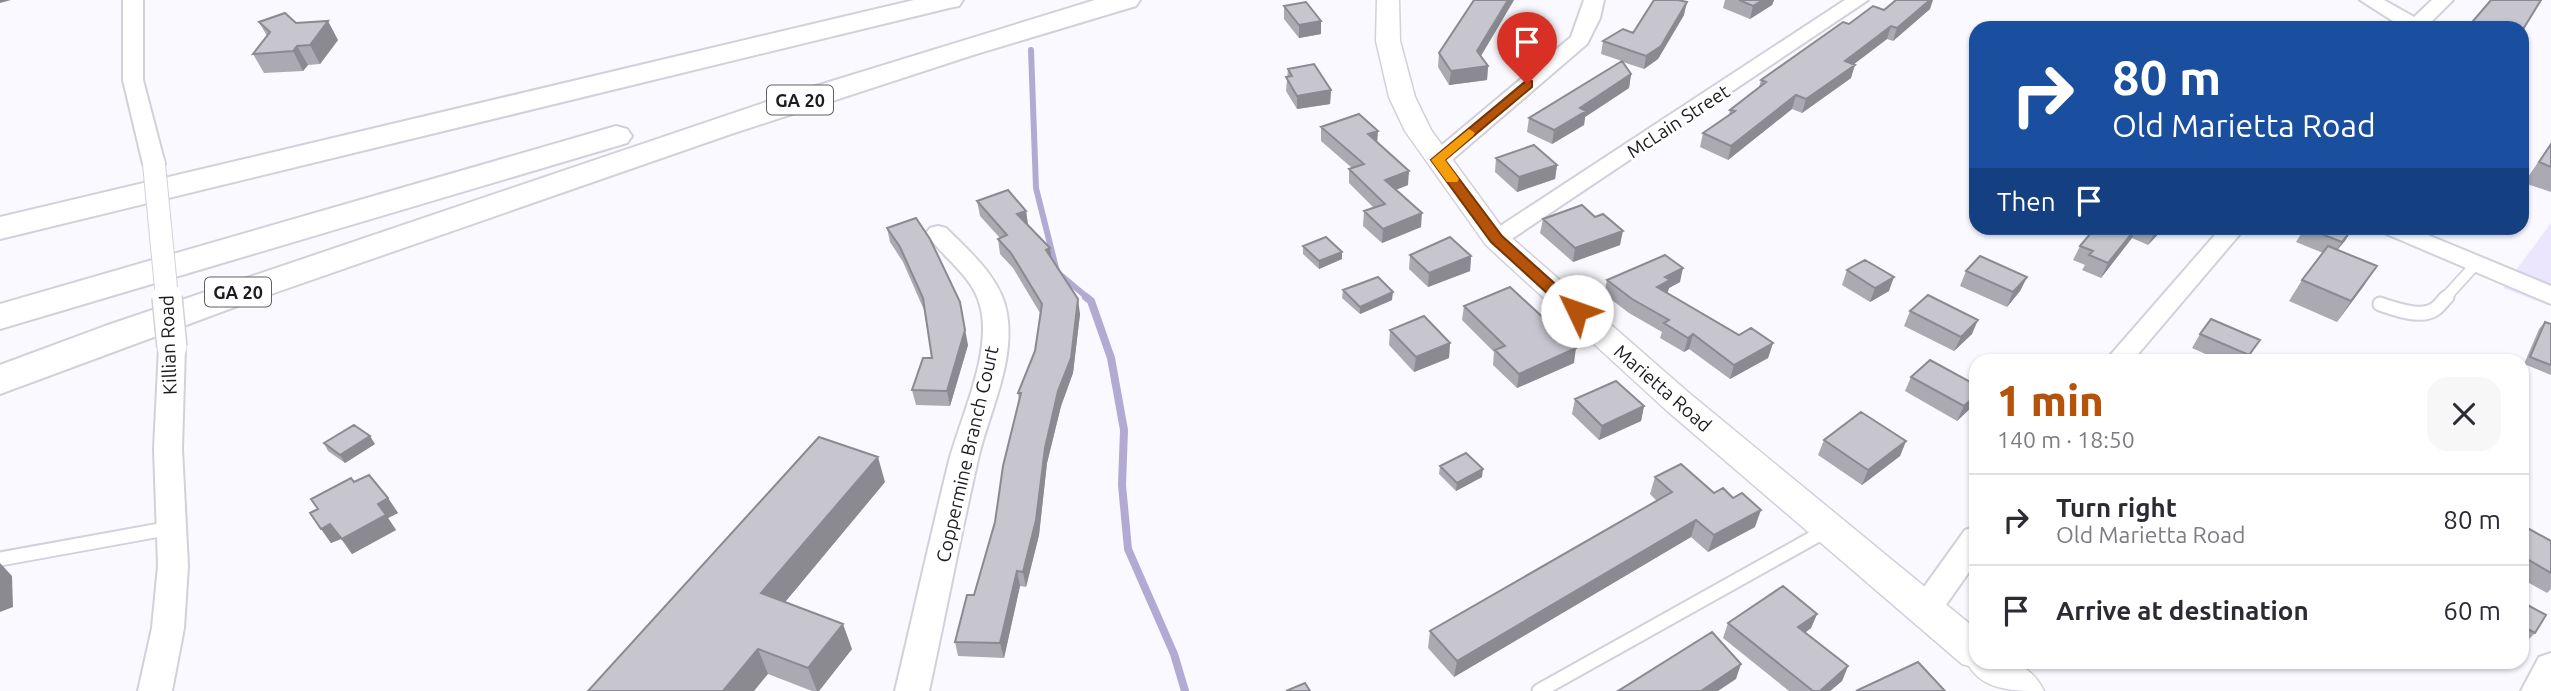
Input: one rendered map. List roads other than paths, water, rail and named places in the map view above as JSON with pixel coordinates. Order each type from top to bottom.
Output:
[{"type":"highway","points":[[0,214],[147,178],[949,0]]},
{"type":"highway","points":[[0,317],[1090,0]]},
{"type":"highway","name":"GA 20","points":[[0,380],[190,309],[718,127],[927,59],[1126,0]]},
{"type":"highway","points":[[0,228],[147,178]]},
{"type":"street","name":"Killian Road","points":[[133,0],[133,80],[172,347],[168,449],[173,566],[168,628],[155,691]]},
{"type":"street","name":"Marietta Road","points":[[1388,0],[1388,41],[1395,76],[1418,131],[1496,239],[1677,401],[1969,646]]},
{"type":"street","points":[[1438,160],[1580,40],[1591,18],[1594,0]]},
{"type":"street","name":"McLain Street","points":[[1496,239],[1858,0]]},
{"type":"street","points":[[2370,0],[2405,21]]},
{"type":"street","points":[[2421,21],[2443,0]]},
{"type":"street","name":"Coppermine Branch Court","points":[[912,691],[965,454],[995,343],[995,313],[987,292],[939,233]]},
{"type":"street","points":[[2124,354],[2227,235]]},
{"type":"street","points":[[2408,235],[2551,296]]},
{"type":"street","points":[[1926,610],[1969,548]]},
{"type":"street","points":[[2538,691],[2551,667]]},
{"type":"street","points":[[1996,669],[2024,691]]},
{"type":"lane","points":[[2380,304],[2395,310],[2434,311],[2476,264]]},
{"type":"lane","points":[[0,559],[172,527]]},
{"type":"lane","points":[[1539,691],[1830,528]]},
{"type":"waterway","points":[[1031,50],[1036,188],[1057,272],[1088,298]]},
{"type":"waterway","points":[[1086,297],[1091,301],[1111,358],[1124,430],[1122,485],[1128,549],[1174,654],[1185,691]]}]
